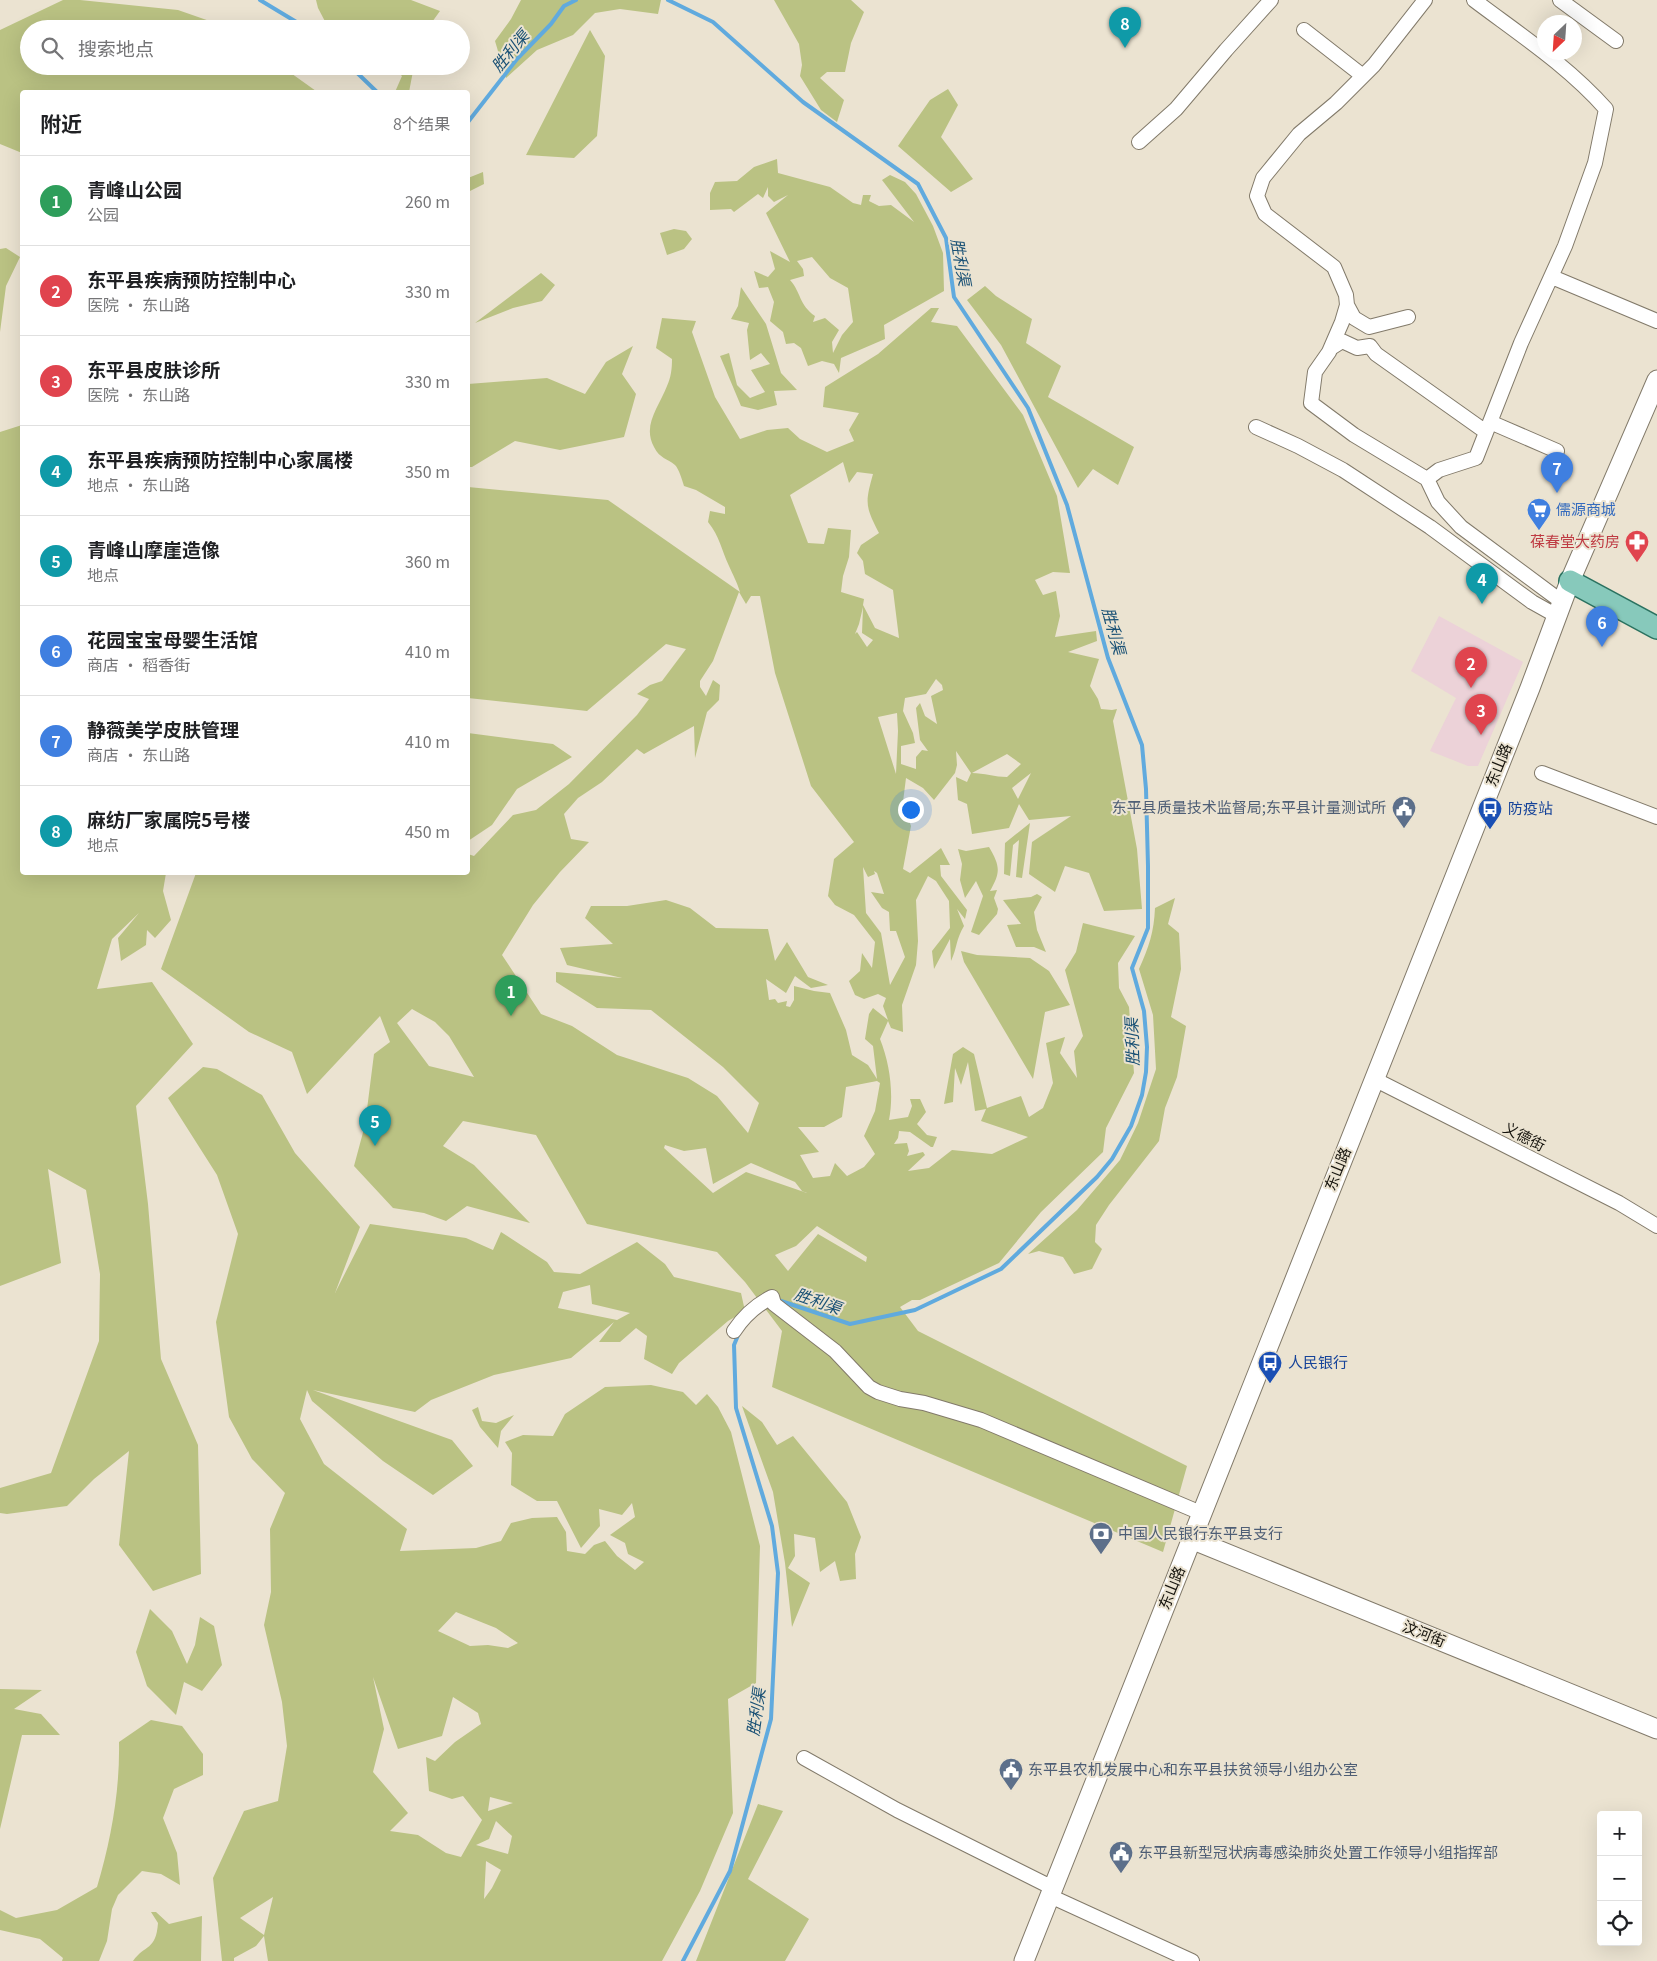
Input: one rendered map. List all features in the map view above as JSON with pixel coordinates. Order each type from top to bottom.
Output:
[{"type":"main road","points":[[1570,581],[1657,628]]},
{"type":"street","points":[[1138,142],[1176,109],[1271,0]]},
{"type":"street","points":[[1425,0],[1363,76],[1336,103],[1299,134],[1263,178],[1257,196],[1265,214],[1334,267],[1346,294],[1347,305],[1342,322],[1331,348],[1315,372],[1311,403],[1354,435],[1427,479],[1438,502],[1461,527],[1560,609]]},
{"type":"street","points":[[1427,479],[1439,470],[1476,458],[1521,343],[1565,246],[1595,163],[1606,109],[1587,87],[1572,74],[1474,0]]},
{"type":"street","points":[[1560,0],[1616,41]]},
{"type":"street","points":[[1304,30],[1363,76]]},
{"type":"street","points":[[1552,277],[1657,321]]},
{"type":"street","points":[[1347,305],[1354,318],[1369,327],[1408,317]]},
{"type":"street","points":[[1331,348],[1342,341],[1357,348],[1370,346],[1376,354],[1488,427],[1557,451]]},
{"type":"street","name":"东山路","points":[[1024,1961],[1570,581],[1657,380]]},
{"type":"street","points":[[1256,427],[1298,446],[1343,470],[1430,527],[1532,602],[1560,609]]},
{"type":"street","points":[[1542,773],[1657,817]]},
{"type":"street","name":"义德街","points":[[1374,1080],[1619,1203],[1657,1226]]},
{"type":"street","points":[[734,1331],[743,1317],[762,1302],[772,1297],[774,1304],[835,1351],[870,1387],[878,1392],[981,1420],[1201,1514]]},
{"type":"street","name":"汶河街","points":[[1191,1539],[1657,1729]]},
{"type":"street","points":[[804,1758],[897,1810],[1052,1892],[1192,1961]]},
{"type":"shaded area","points":[[1439,616],[1523,662],[1478,766],[1468,766],[1430,751],[1456,698],[1411,671]]},
{"type":"green space","points":[[63,0],[80,0],[178,10],[207,20],[21,20]]},
{"type":"green space","points":[[316,0],[411,0],[440,11],[434,20],[324,20]]},
{"type":"green space","points":[[521,0],[661,0],[658,14],[620,9],[595,13],[573,35],[537,50],[506,78],[495,41],[511,19]]},
{"type":"green space","points":[[774,0],[851,0],[864,12],[851,43],[845,72],[827,72],[820,78],[844,100],[837,122],[821,110],[800,76],[802,65],[799,44]]},
{"type":"green space","points":[[20,20],[20,75],[294,75],[315,90],[20,90],[20,152],[0,144],[0,30]]},
{"type":"green space","points":[[590,30],[605,56],[597,136],[574,158],[526,155]]},
{"type":"green space","points":[[412,75],[409,90],[396,90],[402,76]]},
{"type":"green space","points":[[948,89],[958,105],[941,137],[973,179],[951,192],[898,146],[930,100]]},
{"type":"green space","points":[[777,159],[778,173],[830,187],[853,203],[861,205],[863,195],[871,195],[869,201],[879,206],[891,205],[914,222],[882,180],[890,175],[905,182],[916,194],[933,226],[943,253],[944,291],[884,325],[885,339],[841,358],[839,373],[834,364],[822,361],[808,366],[801,348],[794,343],[786,344],[783,332],[770,321],[774,302],[768,287],[759,288],[754,271],[768,277],[775,269],[770,251],[790,262],[766,213],[788,195],[774,202],[768,196],[768,187],[763,198],[758,194],[734,212],[731,209],[710,210],[710,193],[715,182],[737,181],[754,167]],"holes":[[[812,257],[830,278],[848,288],[853,322],[842,335],[833,353],[832,342],[839,330],[825,318],[813,322],[815,316],[803,303],[790,280],[804,276],[803,269],[797,261]]]},
{"type":"green space","points":[[483,172],[484,184],[470,191],[470,177]]},
{"type":"green space","points":[[674,229],[686,231],[692,239],[684,249],[667,255],[660,233]]},
{"type":"green space","points":[[6,248],[20,257],[6,286],[0,332],[0,249]]},
{"type":"green space","points":[[541,273],[555,285],[542,301],[513,308],[475,323]]},
{"type":"green space","points":[[985,286],[996,296],[1032,319],[1026,343],[1061,366],[1048,397],[1134,447],[1118,485],[1093,469],[1078,488],[1001,345],[967,300]]},
{"type":"green space","points":[[741,287],[766,324],[781,373],[797,390],[774,391],[777,405],[758,410],[741,406],[720,356],[729,353],[737,385],[750,398],[765,392],[751,370],[770,364],[761,353],[750,360],[747,330],[749,323],[731,319],[738,306]]},
{"type":"green space","points":[[931,308],[939,308],[931,322],[957,326],[1023,415],[1057,496],[1070,573],[1053,572],[1035,580],[1043,595],[1056,591],[1060,616],[1055,637],[1096,631],[1097,641],[1068,652],[1099,659],[1090,686],[1098,699],[1101,709],[1117,709],[1113,721],[1137,849],[1142,909],[1104,911],[1089,873],[1065,866],[1055,892],[1029,874],[1032,842],[1071,816],[1029,820],[1019,804],[1009,828],[972,834],[967,804],[958,800],[956,777],[967,782],[971,773],[956,751],[957,765],[955,773],[934,800],[923,788],[906,778],[903,802],[911,826],[903,869],[910,873],[941,848],[950,865],[940,865],[941,876],[967,910],[965,919],[957,909],[964,926],[959,935],[951,961],[950,939],[934,969],[932,951],[950,928],[949,901],[936,881],[928,876],[916,900],[918,941],[916,965],[902,1005],[903,1032],[891,1028],[888,1021],[880,1039],[890,1079],[891,1100],[889,1120],[908,1117],[912,1106],[910,1099],[920,1099],[926,1112],[917,1124],[927,1135],[937,1137],[933,1147],[931,1147],[910,1132],[899,1131],[898,1138],[894,1144],[907,1143],[909,1151],[907,1156],[923,1152],[925,1155],[908,1171],[929,1168],[952,1150],[992,1154],[1028,1137],[981,1121],[986,1109],[975,1111],[968,1062],[961,1085],[955,1068],[953,1102],[944,1104],[953,1054],[963,1047],[974,1054],[987,1108],[1021,1096],[1029,1117],[1043,1108],[1053,1083],[1046,1043],[1065,1037],[1060,1053],[1077,1078],[1074,1051],[1083,1036],[1065,970],[1076,952],[1083,923],[1135,936],[1118,963],[1119,988],[1129,1007],[1134,1073],[1106,1128],[1103,1152],[1041,1212],[999,1263],[920,1300],[912,1300],[900,1307],[918,1331],[1187,1466],[1163,1552],[772,1387],[782,1331],[745,1282],[717,1252],[587,1224],[536,1135],[463,1121],[443,1146],[474,1165],[530,1223],[467,1206],[446,1221],[424,1213],[393,1208],[354,1166],[365,1125],[374,1054],[390,1042],[380,1016],[307,1094],[292,1052],[249,1032],[161,969],[195,875],[470,875],[470,855],[474,856],[513,815],[536,810],[569,784],[637,715],[649,699],[637,694],[650,685],[662,681],[686,649],[666,644],[587,711],[470,698],[470,487],[608,500],[740,592],[718,538],[708,522],[710,511],[725,514],[725,507],[696,490],[684,486],[676,467],[659,454],[651,439],[650,431],[653,416],[668,383],[672,359],[656,348],[662,318],[696,321],[692,332],[715,397],[740,439],[767,430],[788,428],[800,439],[827,452],[854,441],[849,430],[859,413],[823,407],[825,387],[878,354]],"holes":[[[843,462],[849,483],[857,472],[873,474],[868,504],[879,533],[861,545],[857,553],[863,561],[865,574],[893,590],[899,638],[875,628],[863,605],[864,599],[841,592],[843,576],[849,557],[851,530],[828,528],[824,544],[808,543],[790,495]],[[739,592],[746,604],[751,596],[760,596],[775,673],[811,786],[854,842],[834,859],[828,896],[835,905],[854,915],[875,942],[872,968],[862,953],[860,971],[849,981],[855,995],[864,999],[878,994],[886,998],[883,1006],[888,1020],[873,1008],[869,1014],[865,1039],[873,1046],[877,1079],[868,1065],[852,1055],[846,1030],[830,993],[794,986],[794,1000],[790,1007],[786,1006],[787,1001],[778,1003],[775,999],[769,1000],[766,979],[786,993],[795,976],[811,988],[828,985],[808,977],[787,942],[775,961],[768,929],[716,928],[690,908],[666,900],[627,906],[591,906],[585,918],[613,944],[560,948],[567,965],[622,978],[556,972],[556,982],[597,1008],[651,1010],[723,1067],[759,1103],[748,1133],[717,1096],[688,1078],[617,1055],[572,1026],[541,1014],[502,955],[533,905],[560,872],[589,842],[571,839],[564,814],[578,798],[602,782],[637,749],[644,754],[694,726],[695,758],[707,712],[719,700],[720,685],[713,680],[706,696],[700,687],[700,681],[713,661]],[[863,607],[862,633],[873,640],[867,647],[857,632],[855,634]],[[936,679],[942,685],[943,690],[931,696],[937,724],[925,716],[920,703],[916,708],[920,740],[928,751],[922,750],[916,757],[916,769],[901,764],[901,746],[915,743],[913,733],[903,711],[905,698],[926,694]],[[897,713],[898,731],[896,774],[878,717]],[[1007,754],[1021,764],[1007,777],[972,773]],[[1031,773],[1018,799],[1012,788]],[[863,867],[868,877],[875,874],[874,871],[877,873],[884,894],[871,892],[882,908],[889,912],[890,931],[896,931],[905,957],[890,985],[881,933],[866,913]],[[412,1009],[435,1022],[449,1036],[474,1077],[429,1066],[397,1023]],[[877,1081],[880,1083],[875,1111],[864,1136],[875,1154],[864,1167],[847,1176],[835,1163],[830,1176],[813,1178],[800,1155],[819,1152],[798,1127],[824,1127],[842,1117],[846,1087]],[[665,1145],[684,1151],[706,1148],[713,1184],[751,1163],[795,1182],[802,1191],[807,1193],[746,1172],[713,1193],[664,1148]],[[817,1226],[867,1257],[866,1262],[818,1234],[788,1271],[775,1255],[796,1246]]]},
{"type":"green space","points":[[633,346],[622,374],[636,394],[624,437],[560,450],[515,441],[470,467],[470,384],[547,378],[585,394],[606,362]]},
{"type":"green space","points":[[20,426],[20,875],[166,875],[163,891],[171,920],[155,938],[147,930],[146,945],[121,961],[118,938],[139,913],[112,939],[97,989],[152,982],[193,1044],[136,1106],[148,1204],[161,1359],[198,1445],[201,1574],[153,1591],[119,1545],[129,1451],[94,1479],[67,1506],[7,1514],[0,1513],[0,1488],[51,1473],[99,1341],[100,1274],[86,1190],[48,1169],[61,1263],[0,1286],[0,432]]},
{"type":"green space","points":[[470,733],[553,744],[572,757],[517,789],[492,825],[470,840]]},
{"type":"green space","points":[[1030,823],[1022,878],[1016,877],[1019,840],[1013,845],[1010,876],[1004,874],[1005,843]]},
{"type":"green space","points":[[989,847],[998,869],[996,879],[990,891],[997,890],[994,898],[998,909],[997,914],[979,935],[971,932],[983,896],[976,881],[965,898],[960,880],[962,864],[958,849],[966,851]]},
{"type":"green space","points":[[1037,894],[1042,897],[1034,912],[1037,930],[1046,952],[1034,947],[1016,947],[1007,925],[1021,924],[1003,900],[1031,897]]},
{"type":"green space","points":[[1175,898],[1168,924],[1179,933],[1181,969],[1171,1017],[1186,1026],[1177,1077],[1165,1108],[1159,1141],[1109,1205],[1096,1225],[1095,1242],[1102,1249],[1092,1269],[1074,1274],[1063,1257],[1039,1251],[1028,1254],[1077,1210],[1120,1160],[1138,1123],[1156,1069],[1153,1015],[1139,969],[1150,939],[1155,908]]},
{"type":"green space","points":[[961,951],[977,955],[1030,958],[1049,971],[1070,1005],[1045,1012],[1033,1079],[964,962]]},
{"type":"green space","points":[[203,1067],[217,1069],[262,1095],[295,1153],[360,1227],[335,1293],[370,1224],[466,1238],[493,1250],[501,1232],[547,1262],[554,1272],[580,1274],[637,1242],[665,1264],[674,1277],[741,1293],[745,1311],[728,1321],[679,1363],[672,1374],[644,1359],[647,1336],[636,1328],[620,1342],[599,1342],[614,1322],[571,1358],[494,1375],[431,1400],[415,1412],[313,1390],[452,1440],[473,1466],[433,1495],[383,1461],[312,1401],[307,1390],[300,1419],[324,1464],[407,1529],[400,1551],[476,1548],[501,1541],[511,1523],[532,1518],[557,1517],[566,1532],[567,1551],[585,1554],[594,1545],[605,1541],[617,1556],[635,1570],[644,1562],[628,1554],[625,1543],[610,1535],[635,1517],[632,1503],[622,1515],[599,1509],[600,1526],[581,1548],[557,1501],[537,1501],[511,1485],[512,1453],[505,1442],[523,1435],[553,1436],[565,1414],[605,1387],[651,1385],[683,1392],[696,1405],[707,1394],[718,1407],[731,1432],[760,1546],[756,1683],[728,1699],[733,1813],[700,1891],[662,1961],[268,1961],[264,1936],[256,1946],[234,1958],[234,1961],[222,1961],[213,1878],[244,1811],[278,1801],[287,1746],[282,1702],[264,1625],[271,1592],[270,1529],[285,1493],[252,1459],[229,1417],[216,1322],[238,1234],[217,1175],[168,1098]],"holes":[[[590,1285],[592,1304],[630,1313],[617,1320],[558,1308],[563,1292]],[[456,1612],[496,1628],[518,1643],[508,1648],[488,1645],[470,1646],[438,1631]],[[373,1677],[398,1749],[442,1736],[453,1697],[478,1713],[481,1724],[455,1742],[435,1761],[426,1757],[429,1791],[452,1799],[463,1796],[482,1820],[461,1857],[446,1853],[418,1835],[390,1831],[408,1813],[373,1772],[384,1729]],[[490,1797],[513,1803],[488,1811]],[[496,1821],[512,1836],[508,1854],[476,1845],[489,1839]],[[486,1861],[501,1870],[484,1899]],[[273,1897],[264,1935],[240,1918]]]},
{"type":"green space","points":[[742,1406],[762,1422],[777,1445],[793,1436],[847,1502],[861,1537],[855,1554],[856,1579],[840,1581],[835,1561],[820,1572],[815,1538],[794,1534],[795,1556],[788,1568],[810,1583],[792,1627],[785,1563],[773,1492]]},
{"type":"green space","points":[[478,1407],[482,1421],[496,1423],[514,1415],[501,1431],[498,1448],[480,1427],[472,1410]]},
{"type":"green space","points":[[150,1609],[172,1631],[187,1664],[195,1645],[200,1617],[214,1626],[222,1665],[202,1691],[184,1682],[176,1715],[147,1686],[136,1652]]},
{"type":"green space","points":[[0,1689],[42,1690],[14,1709],[41,1714],[60,1735],[22,1735],[0,1829]]},
{"type":"green space","points":[[151,1720],[182,1726],[203,1754],[203,1775],[174,1789],[163,1818],[177,1853],[180,1885],[161,1874],[142,1871],[118,1895],[112,1909],[107,1941],[99,1961],[62,1961],[63,1958],[40,1939],[0,1930],[0,1910],[16,1918],[57,1910],[97,1887],[114,1815],[118,1779],[119,1742]]},
{"type":"green space","points":[[758,1804],[783,1811],[748,1879],[809,1919],[785,1961],[696,1961]]},
{"type":"green space","points":[[151,1912],[156,1912],[169,1924],[202,1916],[201,1961],[133,1961],[155,1938],[158,1923]]},
{"type":"waterway","name":"胜利渠","points":[[260,0],[293,20]]},
{"type":"waterway","name":"胜利渠","points":[[470,119],[517,59],[551,24],[564,6],[576,0]]},
{"type":"waterway","name":"胜利渠","points":[[668,0],[713,22],[803,102],[918,184],[946,238],[954,297],[1028,408],[1067,505],[1108,658],[1142,745],[1146,789],[1148,928],[1132,968],[1144,1011],[1147,1047],[1146,1072],[1142,1095],[1131,1126],[1112,1159],[1097,1177],[1001,1269],[915,1310],[850,1324],[778,1300]]},
{"type":"waterway","name":"胜利渠","points":[[359,75],[375,90]]},
{"type":"waterway","name":"胜利渠","points":[[683,1961],[730,1871],[771,1719],[778,1573],[772,1526],[736,1408],[734,1345],[739,1333]]},
{"type":"place","name":"麻纺厂家属院5号楼","points":[[1125,48]]},
{"type":"place","name":"静薇美学皮肤管理","points":[[1557,493]]},
{"type":"place","name":"儒源商城","points":[[1539,531]]},
{"type":"place","name":"葆春堂大药房","points":[[1637,563]]},
{"type":"place","name":"东平县疾病预防控制中心家属楼","points":[[1482,604]]},
{"type":"place","name":"花园宝宝母婴生活馆","points":[[1602,647]]},
{"type":"place","name":"东平县疾病预防控制中心","points":[[1471,688]]},
{"type":"place","name":"东平县皮肤诊所","points":[[1481,735]]},
{"type":"place","name":"东平县质量技术监督局;东平县计量测试所","points":[[1404,829]]},
{"type":"place","name":"防疫站","points":[[1490,830]]},
{"type":"place","name":"青峰山公园","points":[[511,1016]]},
{"type":"place","name":"青峰山摩崖造像","points":[[375,1146]]},
{"type":"place","name":"人民银行","points":[[1270,1384]]},
{"type":"place","name":"中国人民银行东平县支行","points":[[1101,1555]]},
{"type":"place","name":"东平县农机发展中心和东平县扶贫领导小组办公室","points":[[1011,1791]]},
{"type":"place","name":"东平县新型冠状病毒感染肺炎处置工作领导小组指挥部","points":[[1121,1874]]}]
